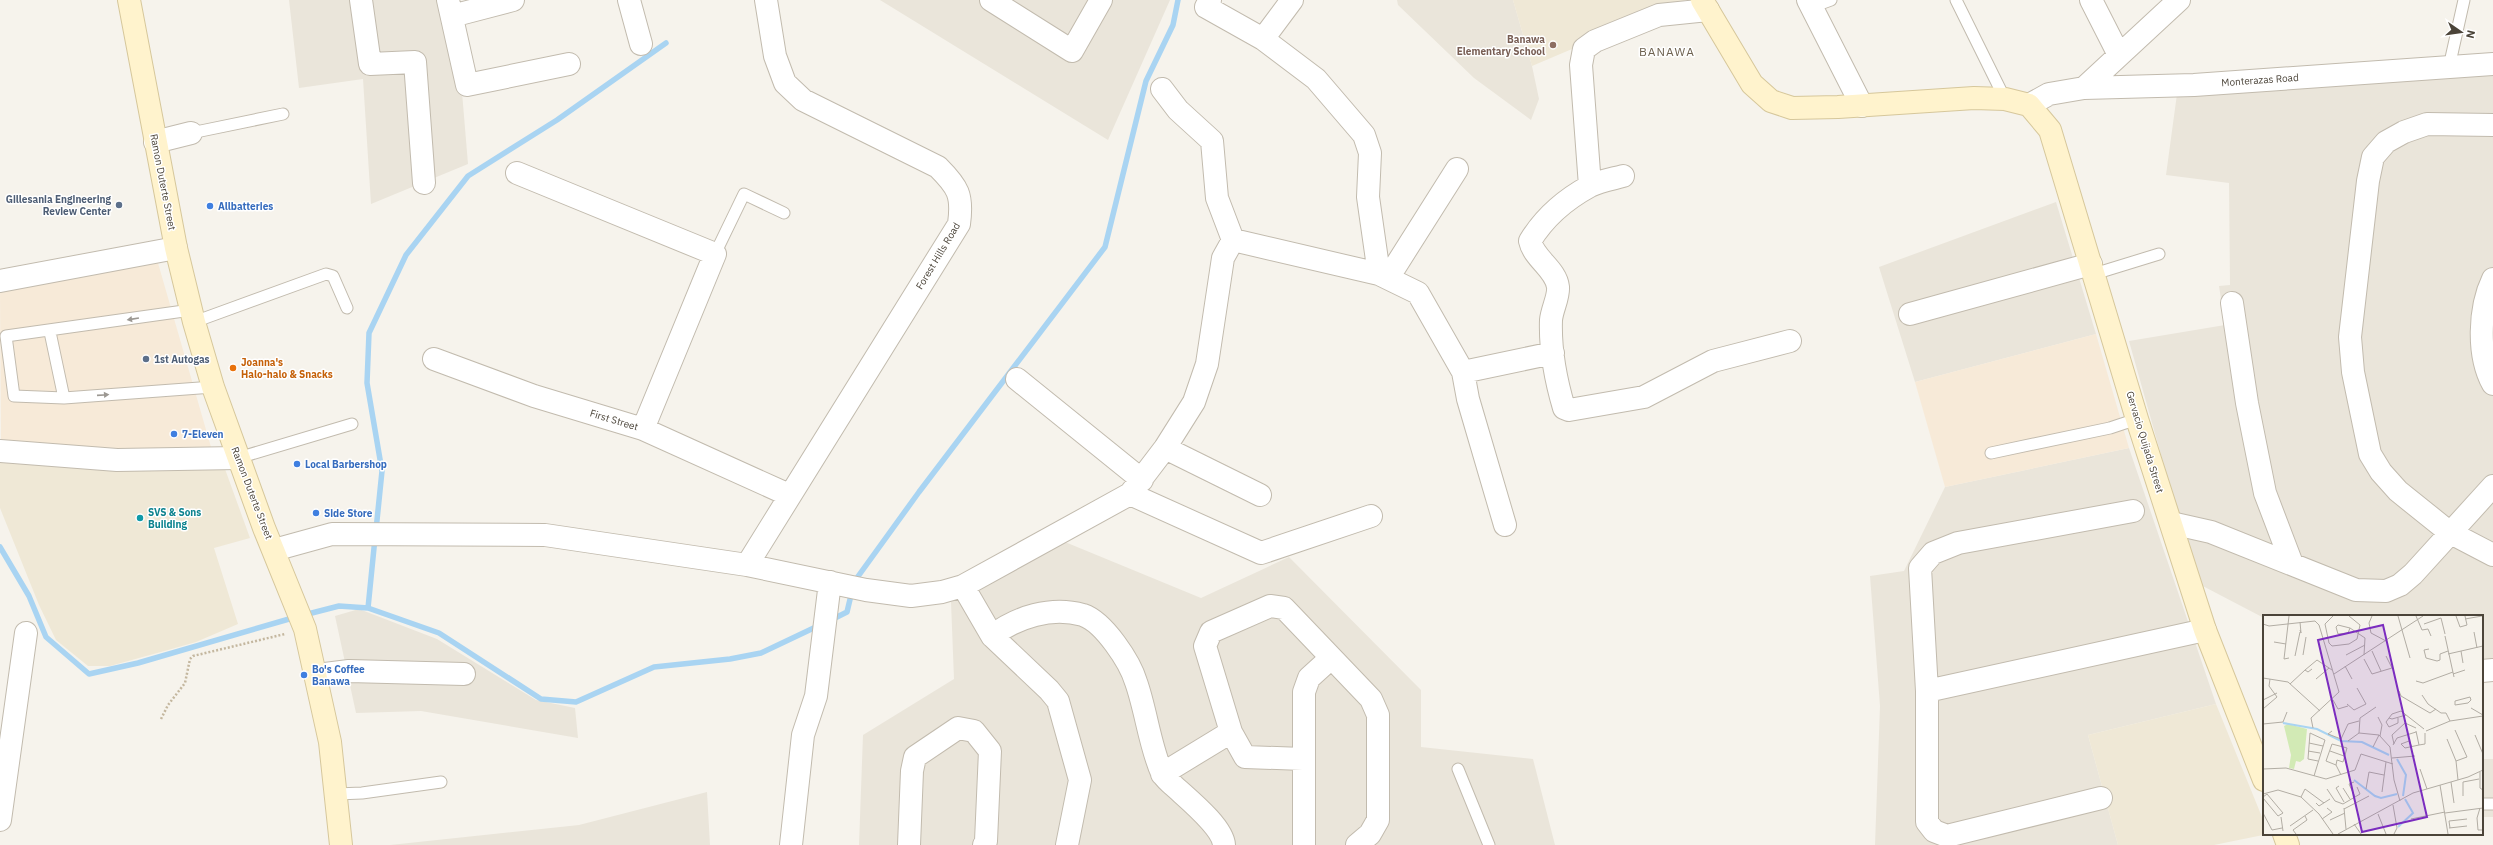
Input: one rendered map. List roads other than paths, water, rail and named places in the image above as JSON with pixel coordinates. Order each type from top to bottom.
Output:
[{"type":"street","name":"Ramon Duterte Street","points":[[129,0],[176,248],[193,316],[213,387],[238,458],[304,626],[317,675],[330,742],[337,794],[341,845]]},
{"type":"street","points":[[361,0],[370,64],[415,62],[424,183]]},
{"type":"street","points":[[513,0],[450,8],[466,85],[569,64]]},
{"type":"street","points":[[629,0],[641,44]]},
{"type":"street","name":"Forest Hills Road","points":[[747,566],[789,495],[959,224],[961,206],[955,183],[938,167],[803,100],[785,83],[775,56],[766,0]]},
{"type":"street","points":[[991,0],[1072,51],[1101,0]]},
{"type":"street","points":[[1210,0],[1206,7],[1263,39],[1316,79],[1364,135],[1370,153],[1368,197],[1384,276]]},
{"type":"street","points":[[1263,39],[1292,0]]},
{"type":"street","points":[[2091,0],[2119,55]]},
{"type":"street","points":[[2084,88],[2179,0]]},
{"type":"street","points":[[1817,2],[1862,106]]},
{"type":"street","points":[[1590,186],[1582,59],[1584,49],[1595,41],[1659,15],[1705,5],[1752,84],[1770,101],[1792,108],[1862,106],[1974,98],[2005,99],[2030,105]]},
{"type":"street","name":"Monterazas Road","points":[[2030,105],[2049,94],[2084,88],[2194,85],[2493,64]]},
{"type":"street","points":[[1162,89],[1178,110],[1212,141],[1217,198],[1233,240]]},
{"type":"street","name":"Gervacio Quijada Street","points":[[2030,105],[2050,130],[2137,419],[2205,630],[2263,777]]},
{"type":"street","points":[[2493,126],[2427,124],[2404,132],[2386,142],[2373,157],[2355,288],[2350,337],[2353,372],[2370,454],[2380,472],[2398,491],[2449,532],[2493,555]]},
{"type":"street","points":[[155,142],[190,133]]},
{"type":"street","points":[[1384,276],[1457,169]]},
{"type":"street","points":[[517,172],[715,254],[643,430]]},
{"type":"street","points":[[1623,176],[1590,186],[1557,209],[1540,225],[1530,241],[1532,250],[1555,278],[1558,288],[1551,319],[1553,353],[1564,408],[1569,410],[1644,398],[1713,361],[1790,342]]},
{"type":"street","points":[[1233,240],[1384,276],[1418,292],[1463,372],[1468,399],[1505,525]]},
{"type":"street","points":[[274,550],[332,534],[545,535],[747,566],[866,590],[911,596],[942,592],[963,586],[1136,487],[1165,448],[1194,402],[1207,364],[1222,258],[1233,240]]},
{"type":"street","points":[[0,281],[176,248]]},
{"type":"street","points":[[1910,314],[2092,269]]},
{"type":"street","points":[[2493,279],[2486,295],[2483,311],[2484,350],[2493,384]]},
{"type":"street","points":[[2232,303],[2247,403],[2265,493],[2292,564]]},
{"type":"street","points":[[1463,372],[1553,353]]},
{"type":"street","name":"First Street","points":[[434,359],[534,396],[643,430],[789,495]]},
{"type":"street","points":[[1017,379],[1136,487],[1261,553],[1371,516]]},
{"type":"street","points":[[1165,448],[1260,496]]},
{"type":"street","points":[[0,451],[117,460],[238,458]]},
{"type":"street","points":[[2171,523],[2197,527],[2356,590],[2386,590],[2400,585],[2413,574],[2449,532],[2493,486]]},
{"type":"street","points":[[2101,798],[1947,836],[1934,831],[1927,822],[1927,691],[1920,568],[1933,553],[1958,543],[2133,511]]},
{"type":"street","points":[[791,845],[803,735],[816,696],[825,624],[834,583]]},
{"type":"street","points":[[963,586],[992,636],[1049,690],[1058,701],[1080,780],[1067,845]]},
{"type":"street","points":[[1303,759],[1245,757],[1231,732],[1205,646],[1211,632],[1270,606],[1284,608],[1371,699],[1378,715],[1378,820],[1370,834],[1357,845]]},
{"type":"street","points":[[992,636],[1010,622],[1061,611],[1084,616],[1110,636],[1125,658],[1136,681],[1162,774],[1218,830],[1224,845]]},
{"type":"street","points":[[1927,691],[2205,630]]},
{"type":"street","points":[[0,820],[26,633]]},
{"type":"street","points":[[1304,845],[1304,692],[1309,678],[1331,658]]},
{"type":"street","points":[[2483,671],[2493,670]]},
{"type":"street","points":[[317,675],[349,671],[464,674]]},
{"type":"street","points":[[909,845],[912,771],[915,757],[958,728],[974,731],[990,751],[986,841],[984,845]]},
{"type":"street","points":[[1162,774],[1231,732]]},
{"type":"street","points":[[2284,835],[2288,845]]},
{"type":"lane","points":[[1956,0],[2005,99]]},
{"type":"lane","points":[[2449,67],[2464,0]]},
{"type":"lane","points":[[190,133],[283,114]]},
{"type":"lane","points":[[715,254],[744,194],[784,213]]},
{"type":"lane","points":[[2092,269],[2159,254]]},
{"type":"lane","points":[[213,387],[64,398],[14,396],[6,336],[193,316],[326,274],[334,276],[347,308]]},
{"type":"lane","points":[[50,332],[64,398]]},
{"type":"lane","points":[[1991,453],[2110,428],[2137,419]]},
{"type":"lane","points":[[238,458],[352,424]]},
{"type":"lane","points":[[1458,769],[1489,845]]},
{"type":"lane","points":[[337,794],[362,793],[441,782]]},
{"type":"waterway","points":[[854,582],[919,492],[1105,247],[1146,81],[1173,25],[1178,0]]},
{"type":"waterway","points":[[376,530],[382,471],[367,383],[369,333],[406,255],[468,176],[557,120],[666,43]]},
{"type":"waterway","points":[[368,608],[375,538]]},
{"type":"waterway","points":[[0,547],[29,596],[46,637],[89,674],[138,663],[296,617]]},
{"type":"waterway","points":[[831,620],[847,612],[852,591]]},
{"type":"waterway","points":[[304,615],[339,606],[368,608],[439,633],[541,699],[576,702],[654,667],[730,659],[761,653],[820,625]]},
{"type":"place","name":"Banawa Elementary School","points":[[1553,45]]},
{"type":"place","name":"Gillesania Engineering Review Center","points":[[119,205]]},
{"type":"place","name":"Allbatteries","points":[[210,206]]},
{"type":"place","name":"1st Autogas","points":[[146,359]]},
{"type":"place","name":"Joanna's Halo-halo & Snacks","points":[[233,368]]},
{"type":"place","name":"7-Eleven","points":[[174,434]]},
{"type":"place","name":"Local Barbershop","points":[[297,464]]},
{"type":"place","name":"Side Store","points":[[316,513]]},
{"type":"place","name":"SVS & Sons Building","points":[[140,518]]},
{"type":"place","name":"Bo's Coffee Banawa","points":[[304,675]]},
{"type":"district","name":"BANAWA","points":[[1667,51]]}]
